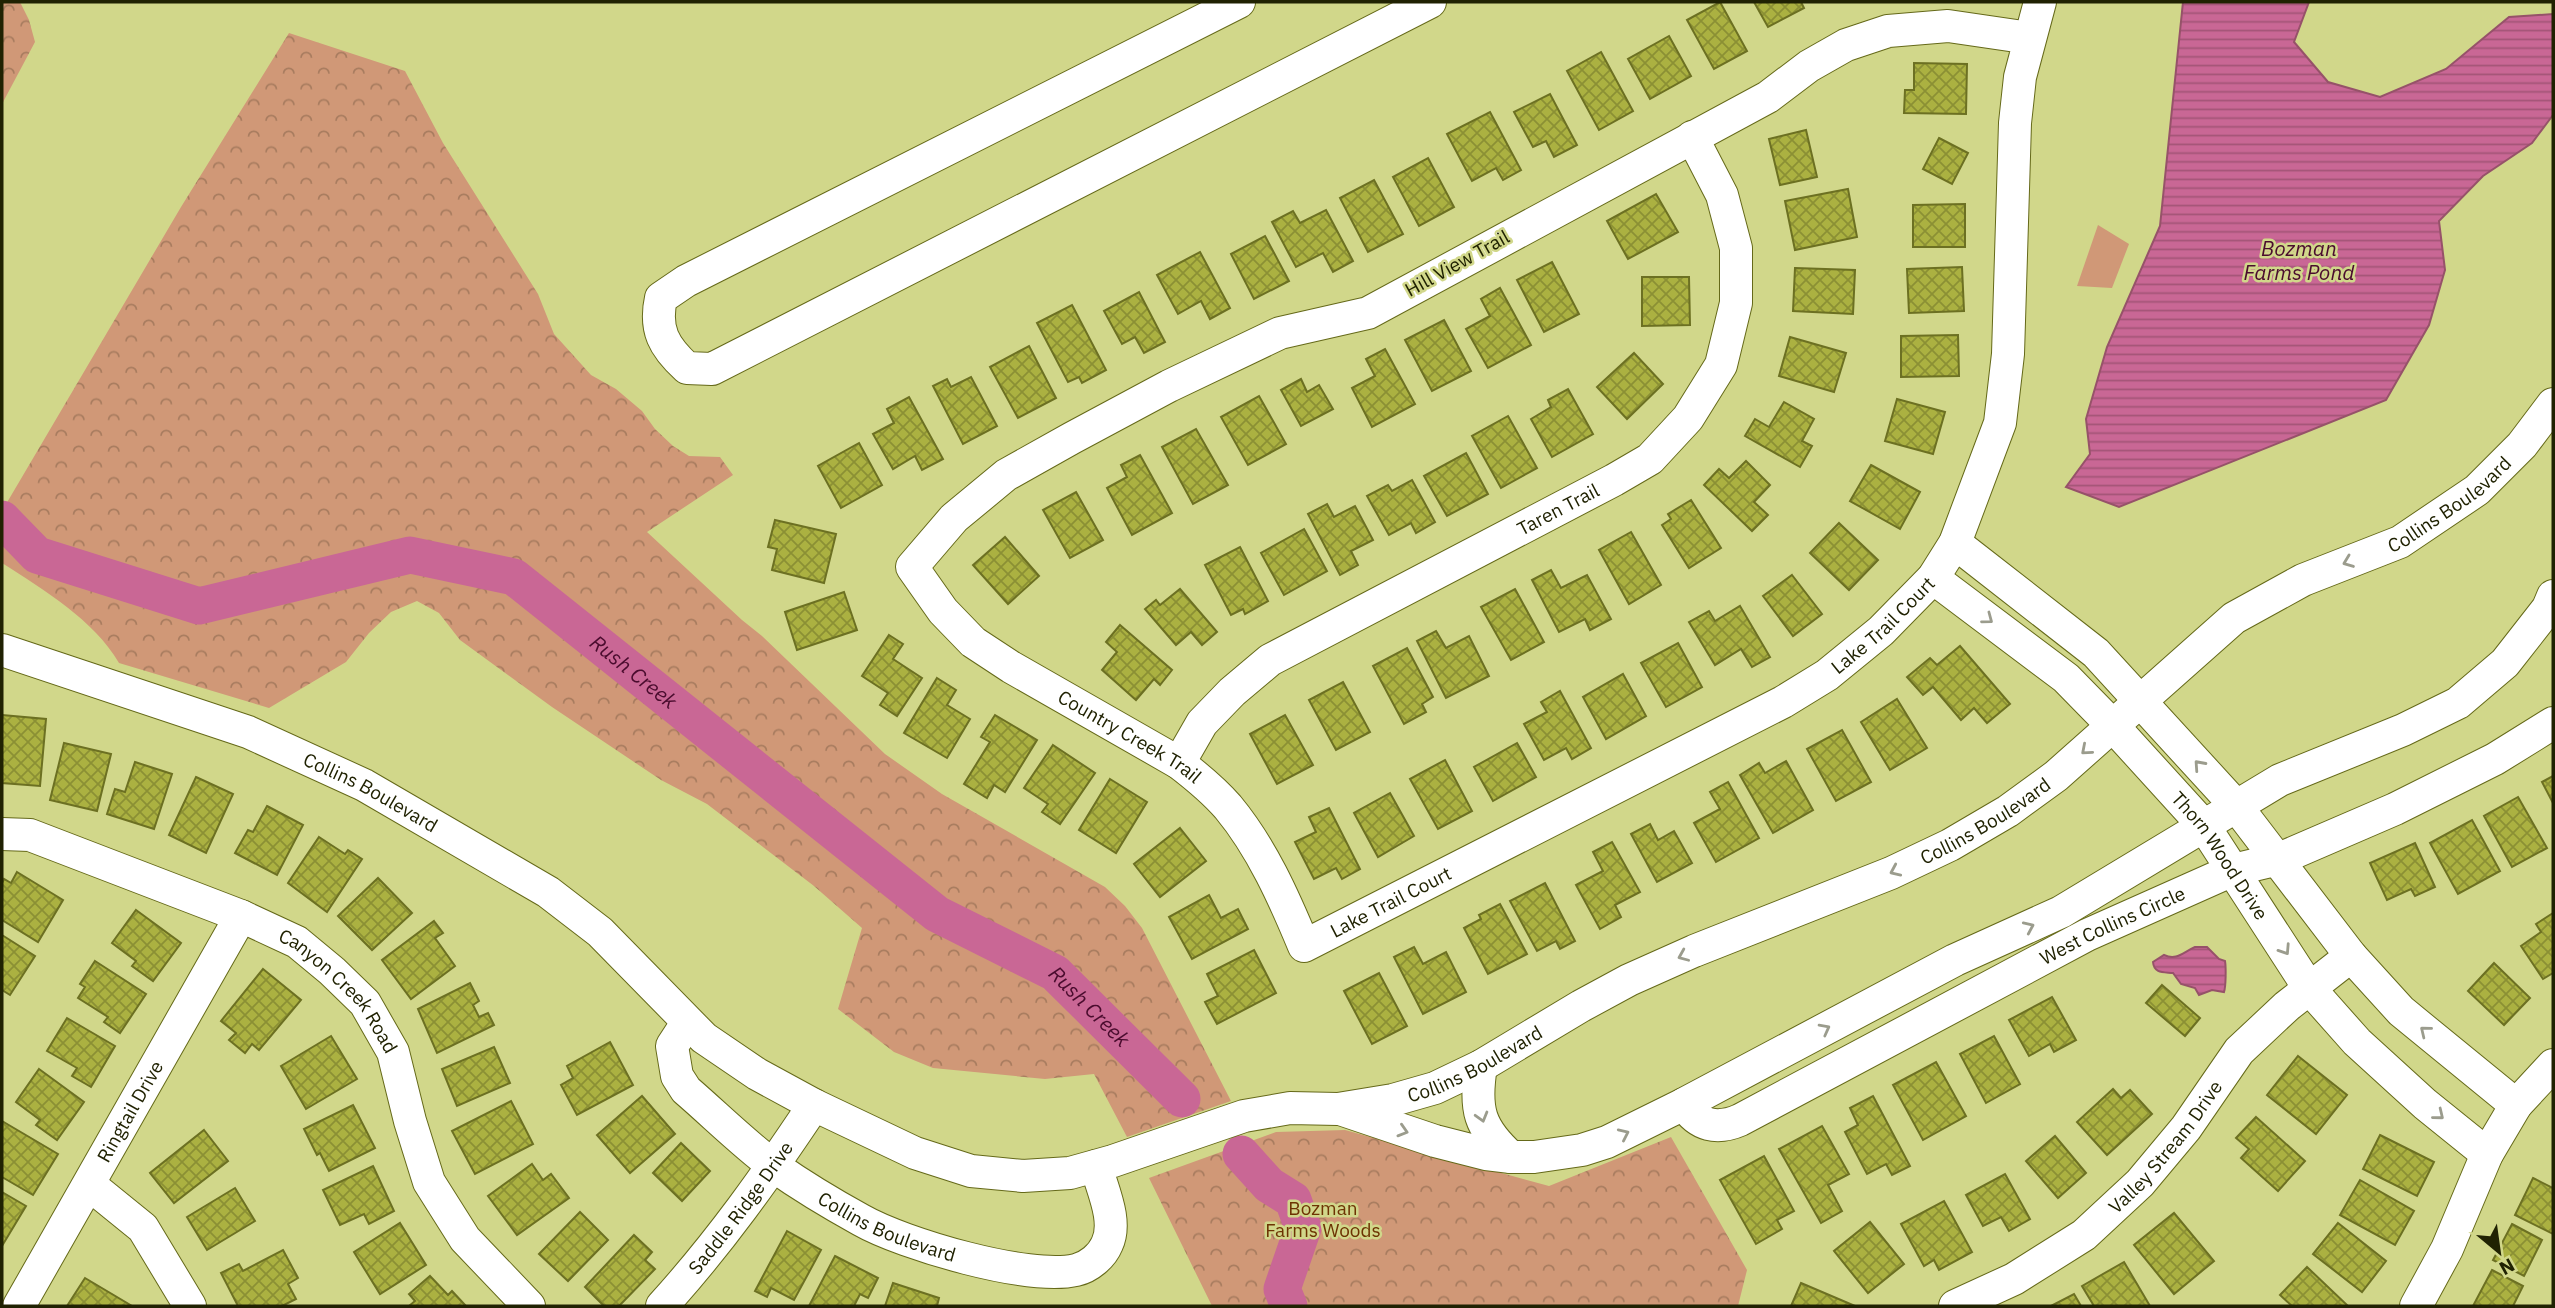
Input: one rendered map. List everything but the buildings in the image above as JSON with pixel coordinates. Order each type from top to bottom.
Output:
[{"type":"street","points":[[1239,2],[686,281],[661,298],[657,319],[670,352],[687,368],[712,369],[1430,2]]},
{"type":"street","name":"Lake Trail Court","points":[[1304,946],[1783,702],[1827,675],[1881,631],[1933,578],[1955,543],[2000,423],[2008,354],[2015,123],[2020,76],[2040,2]]},
{"type":"street","name":"Hill View Trail","points":[[912,567],[954,518],[1006,475],[1072,438],[1169,386],[1280,334],[1368,313],[1768,97],[1809,66],[1837,51],[1888,31],[1948,26],[2030,38]]},
{"type":"street","name":"Taren Trail","points":[[1179,763],[1202,723],[1232,692],[1270,660],[1614,480],[1650,459],[1688,418],[1721,365],[1736,303],[1735,248],[1722,195],[1692,137]]},
{"type":"street","name":"Collins Boulevard","points":[[2,650],[248,732],[364,785],[565,904],[600,932],[704,1038],[757,1074],[814,1105],[915,1153],[971,1171],[1035,1176],[1070,1173],[1244,1116],[1290,1108],[1338,1109],[1436,1088],[1482,1066],[1581,1006],[1650,970],[1891,873],[1950,845],[2033,794],[2234,618],[2303,580],[2400,542],[2477,490],[2522,445],[2553,404]]},
{"type":"street","name":"Thorn Wood Drive","points":[[1955,543],[2096,653],[2237,807],[2351,956],[2400,1011],[2516,1105]]},
{"type":"street","name":"Country Creek Trail","points":[[912,567],[943,611],[974,642],[1011,667],[1179,763],[1228,807],[1284,898],[1304,946]]},
{"type":"street","name":"Thorn Wood Drive","points":[[1933,578],[2066,678],[2113,726],[2204,826],[2309,988],[2357,1042],[2425,1104],[2487,1154]]},
{"type":"street","name":"Collins Boulevard","points":[[1338,1109],[1435,1141],[1486,1154],[1534,1157],[1581,1150],[1607,1142],[1955,960],[2061,912],[2280,780],[2379,740],[2458,703],[2505,663],[2548,608],[2553,596]]},
{"type":"street","name":"West Collins Circle","points":[[1684,1104],[1690,1114],[1703,1124],[1716,1126],[1740,1120],[2051,953],[2233,870],[2279,859],[2395,809],[2495,759],[2553,723]]},
{"type":"street","name":"Canyon Creek Road","points":[[2,834],[30,835],[241,916],[297,942],[365,1003],[393,1052],[429,1182],[466,1239],[529,1306]]},
{"type":"street","name":"Ringtail Drive","points":[[19,1306],[241,916]]},
{"type":"street","name":"Valley Stream Drive","points":[[1955,1306],[2014,1279],[2084,1235],[2140,1183],[2186,1128],[2239,1051],[2309,988],[2351,956]]},
{"type":"street","name":"Collins Boulevard","points":[[687,1023],[672,1046],[677,1076],[686,1090],[774,1166],[864,1222],[902,1238],[990,1263],[1033,1270],[1079,1270],[1092,1262],[1107,1244],[1111,1232],[1111,1220],[1096,1166]]},
{"type":"street","points":[[2416,1306],[2448,1249],[2487,1154],[2516,1105],[2553,1065]]},
{"type":"street","points":[[1482,1066],[1477,1089],[1481,1121],[1496,1144],[1511,1157]]},
{"type":"street","name":"Saddle Ridge Drive","points":[[662,1306],[714,1248],[774,1166],[814,1105]]},
{"type":"street","points":[[90,1185],[143,1228],[190,1306]]},
{"type":"green space","points":[[2,2],[20,2],[29,20],[35,42],[2,104]]},
{"type":"green space","points":[[289,33],[405,71],[443,143],[538,294],[554,334],[591,375],[616,389],[642,411],[655,429],[673,446],[689,456],[720,457],[733,475],[647,532],[762,636],[885,754],[942,794],[1105,887],[1125,906],[1142,928],[1231,1101],[1127,1137],[1094,1074],[1045,1079],[933,1068],[894,1052],[838,1009],[862,928],[814,886],[707,804],[661,780],[552,707],[460,640],[439,613],[417,601],[391,612],[369,633],[346,662],[269,708],[119,663],[96,633],[67,607],[2,563],[2,511],[181,207]]},
{"type":"green space","points":[[2098,225],[2129,244],[2112,288],[2077,286]]},
{"type":"green space","name":"Bozman Farms Woods","points":[[1345,1130],[1549,1186],[1671,1137],[1747,1270],[1738,1306],[1212,1306],[1149,1178],[1276,1132]]},
{"type":"water","name":"Bozman Farms Pond","points":[[2183,2],[2309,2],[2294,42],[2328,82],[2380,97],[2446,69],[2509,17],[2553,14],[2553,115],[2532,143],[2483,176],[2439,221],[2445,270],[2429,325],[2386,400],[2119,507],[2066,487],[2090,454],[2086,419],[2107,347],[2160,226]]},
{"type":"water","points":[[2195,947],[2207,947],[2219,959],[2225,961],[2224,992],[2212,990],[2199,995],[2195,988],[2181,984],[2173,973],[2155,969],[2153,962],[2164,955],[2176,956]]},
{"type":"waterway","name":"Rush Creek","points":[[2,519],[37,555],[199,606],[410,555],[514,577],[937,914],[1055,973],[1182,1099]]},
{"type":"waterway","name":"Rush Creek","points":[[1241,1154],[1269,1185],[1293,1200],[1303,1228],[1282,1289],[1289,1306]]}]
